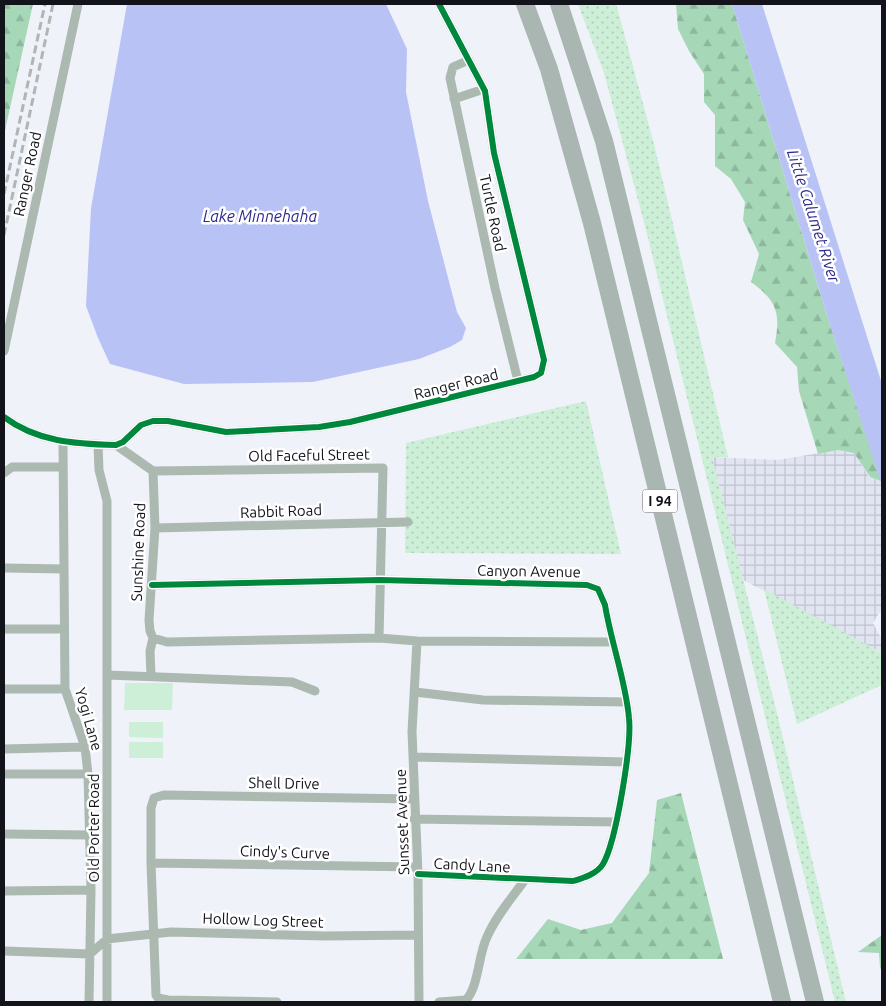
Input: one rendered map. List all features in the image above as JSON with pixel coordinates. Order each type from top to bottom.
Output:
[{"type":"highway","name":"I 94","points":[[526,4],[549,69],[580,177],[782,1002]]},
{"type":"highway","name":"I 94","points":[[559,4],[579,60],[606,150],[814,1002]]},
{"type":"street","name":"Ranger Road","points":[[4,351],[78,4]]},
{"type":"street","name":"Ranger Road","points":[[116,445],[129,437],[141,425],[153,421],[168,421],[226,432],[319,428],[538,376],[543,369],[544,360],[494,153],[489,109],[484,89],[439,4]]},
{"type":"street","name":"Turtle Road","points":[[468,60],[451,70],[450,78],[495,288],[518,381]]},
{"type":"street","points":[[454,99],[484,89]]},
{"type":"street","points":[[4,417],[22,428],[63,443],[116,445],[153,471]]},
{"type":"street","name":"Yogi Lane","points":[[63,443],[65,689],[85,747],[88,774],[91,890],[90,1002]]},
{"type":"street","name":"Old Porter Road","points":[[98,444],[99,470],[107,501],[107,1002]]},
{"type":"street","points":[[4,473],[12,467],[62,467]]},
{"type":"street","name":"Old Faceful Street","points":[[153,471],[383,468],[379,638]]},
{"type":"street","name":"Sunshine Road","points":[[151,676],[150,651],[154,638],[149,626],[155,528],[153,471]]},
{"type":"street","name":"Rabbit Road","points":[[155,528],[408,522]]},
{"type":"street","points":[[4,568],[64,569]]},
{"type":"street","name":"Canyon Avenue","points":[[152,585],[380,580],[591,585],[598,589],[602,597],[630,719],[626,762],[614,835],[602,866],[591,874],[573,882],[524,880]]},
{"type":"street","points":[[4,629],[64,629]]},
{"type":"street","points":[[154,638],[167,642],[379,638],[417,641],[611,642]]},
{"type":"street","name":"Sunsset Avenue","points":[[417,641],[412,732],[414,819],[418,871],[419,1002]]},
{"type":"street","points":[[107,675],[292,682],[315,691]]},
{"type":"street","points":[[4,689],[65,689]]},
{"type":"street","points":[[415,692],[483,700],[627,702]]},
{"type":"street","points":[[4,749],[85,747]]},
{"type":"street","points":[[414,757],[626,762]]},
{"type":"street","points":[[4,774],[88,774]]},
{"type":"street","name":"Shell Drive","points":[[151,863],[151,808],[154,798],[164,795],[414,799]]},
{"type":"street","points":[[414,819],[616,822]]},
{"type":"street","points":[[4,834],[89,835]]},
{"type":"street","points":[[151,863],[154,985],[158,998],[168,1000],[277,1002]]},
{"type":"street","name":"Cindy's Curve","points":[[151,863],[418,871]]},
{"type":"street","name":"Candy Lane","points":[[418,871],[524,880]]},
{"type":"street","points":[[439,1002],[466,1000],[472,994],[479,955],[487,937],[524,880]]},
{"type":"street","points":[[4,891],[91,890]]},
{"type":"street","name":"Hollow Log Street","points":[[107,939],[171,932],[237,932],[325,936],[418,935]]},
{"type":"street","points":[[4,951],[90,954],[107,939]]},
{"type":"shaded area","points":[[838,450],[854,453],[869,477],[881,481],[882,612],[879,613],[873,623],[882,640],[882,653],[743,580],[712,457],[777,460]]},
{"type":"green space","points":[[4,4],[33,4],[4,135]]},
{"type":"green space","points":[[578,4],[616,4],[655,148],[728,457],[712,457],[777,713],[846,1002],[835,1002],[645,226],[604,73]]},
{"type":"green space","points":[[676,4],[732,4],[826,312],[881,481],[870,477],[854,453],[838,450],[818,454],[799,391],[797,367],[775,343],[777,315],[775,308],[766,295],[751,282],[759,254],[743,220],[745,202],[731,179],[715,166],[715,115],[704,102],[704,74],[678,29]]},
{"type":"green space","points":[[586,401],[621,554],[405,553],[406,443]]},
{"type":"green space","points":[[764,589],[882,653],[882,685],[797,724]]},
{"type":"green space","points":[[125,683],[173,683],[172,710],[124,710]]},
{"type":"green space","points":[[129,722],[163,722],[163,738],[129,737]]},
{"type":"green space","points":[[129,742],[163,742],[163,758],[129,758]]},
{"type":"green space","points":[[681,793],[723,959],[516,959],[548,919],[581,930],[612,923],[649,873],[657,800]]},
{"type":"green space","points":[[882,935],[882,970],[880,968],[879,953],[858,952]]},
{"type":"water","name":"Lake Minnehaha","points":[[127,4],[386,4],[407,49],[406,92],[428,201],[457,312],[466,328],[462,340],[450,347],[419,359],[313,382],[184,384],[110,364],[86,306],[91,208]]},
{"type":"water","name":"Little Calumet River","points":[[732,4],[762,4],[882,384],[882,486],[826,312]]},
{"type":"railway","points":[[4,194],[45,4]]},
{"type":"railway","points":[[4,235],[53,4]]},
{"type":"cycle path","points":[[4,417],[43,437],[86,444],[116,445],[123,442],[141,425],[153,421],[168,421],[226,432],[319,427],[350,422],[534,377],[541,373],[544,360],[494,153],[485,91],[439,4]]},
{"type":"cycle path","points":[[152,585],[380,580],[587,585],[598,589],[605,605],[625,690],[629,718],[628,749],[622,793],[613,836],[603,864],[594,873],[573,881],[418,874]]}]
